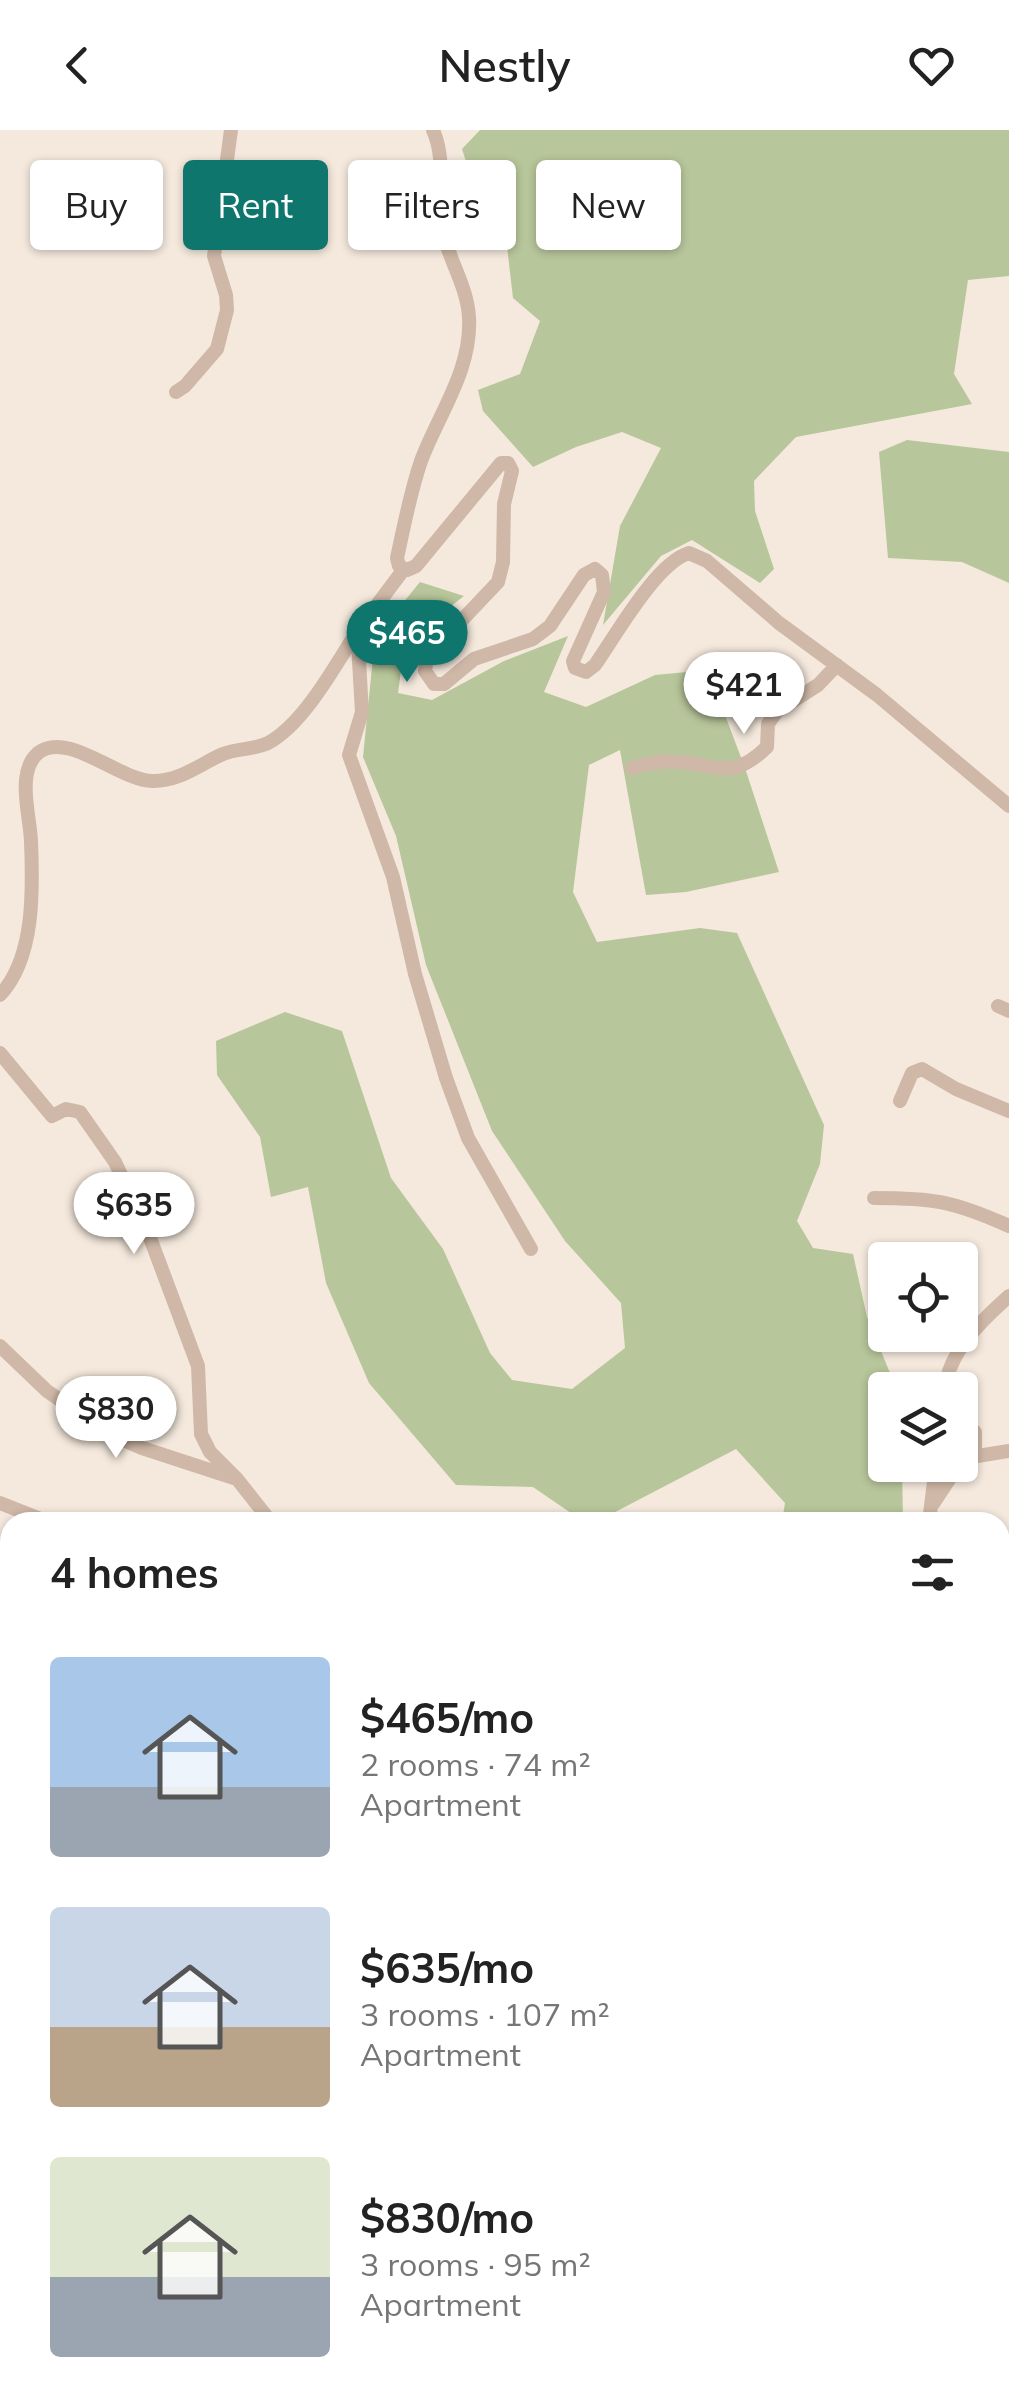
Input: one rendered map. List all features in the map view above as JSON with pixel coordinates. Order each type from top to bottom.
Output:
[{"type":"street","points":[[176,392],[217,349],[227,310],[214,256],[231,130]]},
{"type":"street","points":[[404,569],[396,558],[410,494],[462,369],[468,334],[464,287],[444,238],[443,172],[432,130]]},
{"type":"street","points":[[0,995],[16,974],[28,920],[31,841],[25,785],[28,767],[38,754],[53,746],[65,747],[124,774],[157,781],[174,778],[226,752],[268,743],[310,704],[404,569],[416,566],[505,462],[512,471],[502,519],[501,573],[486,597],[427,657],[425,671],[434,684],[444,684],[474,660],[540,634],[558,618],[584,575],[594,569],[602,575],[604,592],[574,661],[575,668],[586,672],[652,583],[675,557],[689,553],[707,561],[1009,806]]},
{"type":"street","points":[[362,625],[358,644],[362,712],[349,755],[393,876],[415,974],[468,1138],[531,1249]]},
{"type":"street","points":[[632,768],[668,761],[728,770],[764,751],[768,724],[777,711],[818,685],[837,665]]},
{"type":"street","points":[[0,1053],[52,1116],[66,1109],[80,1112],[114,1162],[149,1235],[198,1366],[202,1434],[210,1452],[263,1512]]},
{"type":"street","points":[[900,1100],[912,1074],[922,1069],[956,1090],[1009,1111]]},
{"type":"street","points":[[874,1198],[930,1198],[966,1206],[1009,1226]]},
{"type":"street","points":[[950,1372],[957,1354],[974,1332],[1009,1296]]},
{"type":"street","points":[[0,1346],[46,1390],[110,1434],[237,1479]]},
{"type":"street","points":[[978,1437],[1009,1449]]},
{"type":"street","points":[[978,1458],[1009,1449]]},
{"type":"street","points":[[930,1512],[934,1482]]},
{"type":"street","points":[[933,1512],[952,1482]]},
{"type":"green space","points":[[480,130],[1009,130],[1009,276],[968,280],[954,374],[972,404],[796,437],[754,481],[755,511],[774,569],[760,583],[692,540],[661,556],[603,625],[620,526],[661,448],[622,432],[533,467],[483,411],[478,390],[520,374],[540,321],[513,298],[507,250],[516,250],[516,160],[465,160],[462,149]]},
{"type":"green space","points":[[907,440],[1009,452],[1009,583],[962,562],[888,558],[879,452]]},
{"type":"green space","points":[[420,582],[464,596],[405,642],[398,693],[432,700],[504,661],[568,636],[544,692],[586,707],[655,675],[708,670],[779,872],[686,892],[646,895],[620,750],[589,765],[573,892],[597,942],[700,928],[737,933],[824,1125],[820,1164],[797,1221],[813,1248],[853,1254],[868,1319],[868,1352],[881,1352],[890,1372],[868,1372],[868,1482],[902,1482],[903,1512],[784,1512],[785,1503],[736,1449],[615,1512],[569,1512],[533,1487],[456,1485],[369,1383],[326,1283],[308,1187],[271,1197],[260,1137],[217,1075],[216,1041],[285,1012],[342,1031],[391,1178],[443,1249],[490,1353],[512,1380],[572,1389],[625,1348],[621,1303],[565,1241],[492,1131],[426,965],[396,836],[363,757],[375,637]]}]
